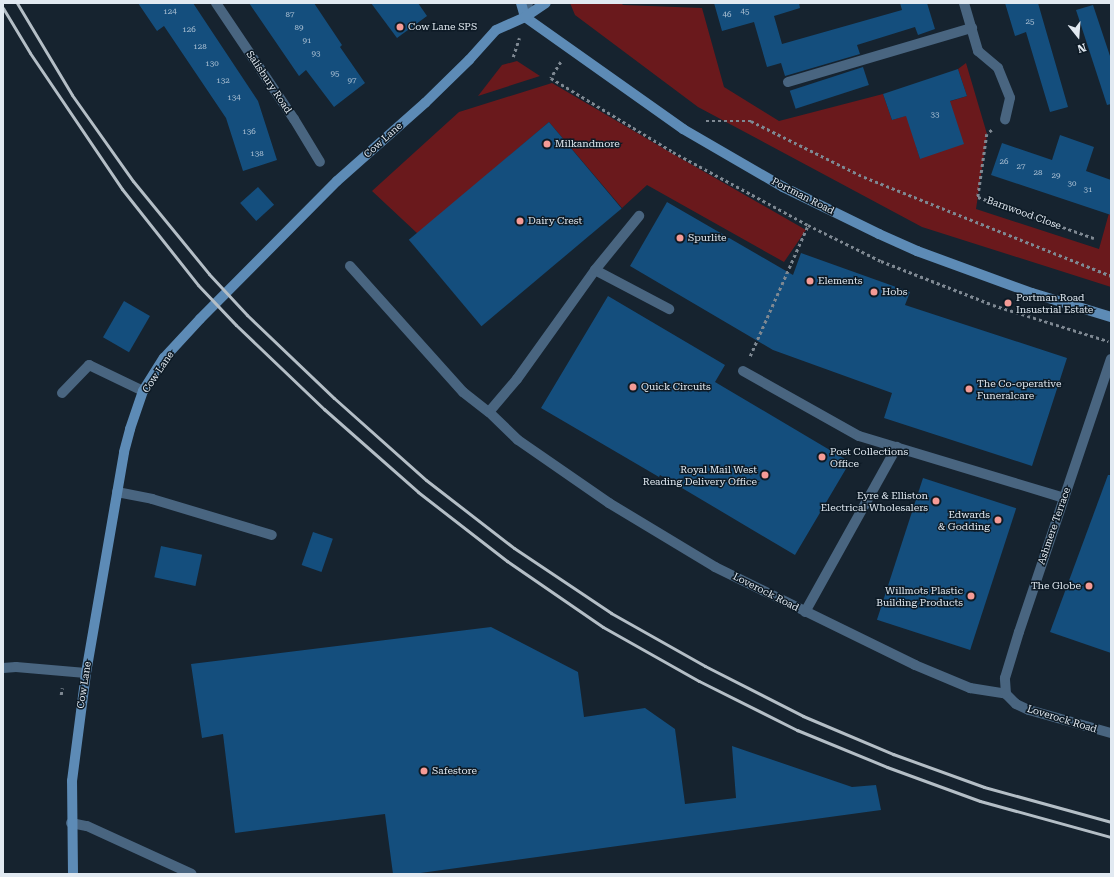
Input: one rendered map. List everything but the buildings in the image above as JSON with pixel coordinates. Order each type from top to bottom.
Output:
[{"type":"street","name":"Salisbury Road","points":[[216,3],[294,119],[320,162]]},
{"type":"street","points":[[521,3],[525,17]]},
{"type":"street","points":[[525,17],[528,3]]},
{"type":"street","name":"Cow Lane","points":[[73,874],[71,823],[72,781],[86,673],[117,492],[130,429],[144,391],[164,358],[200,319],[337,181],[425,103],[469,60],[496,30],[525,17],[546,3]]},
{"type":"street","points":[[964,3],[978,51],[998,68],[1010,98],[1005,119]]},
{"type":"street","name":"Portman Road","points":[[525,17],[683,129],[783,187],[879,234],[964,269],[1032,293],[1111,317]]},
{"type":"street","points":[[788,82],[972,28]]},
{"type":"street","points":[[489,412],[517,378],[595,270],[639,216]]},
{"type":"street","name":"Loverock Road","points":[[350,266],[463,392],[489,412],[529,449],[610,503],[715,566],[805,612],[916,665],[970,688],[1006,694],[1016,704],[1029,710],[1111,733]]},
{"type":"street","points":[[595,270],[669,309]]},
{"type":"street","name":"Ashmere Terrace","points":[[1006,694],[1005,678],[1017,638],[1111,359]]},
{"type":"street","points":[[62,393],[89,365],[144,391]]},
{"type":"street","points":[[743,372],[860,436],[1064,498]]},
{"type":"street","points":[[805,612],[896,447]]},
{"type":"street","points":[[117,492],[152,499],[272,535]]},
{"type":"street","points":[[3,668],[16,667],[86,673]]},
{"type":"street","points":[[71,823],[88,826],[192,874]]},
{"type":"path","name":"Barnwood Close","points":[[1005,119],[987,134],[978,197],[1094,238]]},
{"type":"path","points":[[683,129],[705,121],[751,121],[864,177],[1111,276]]},
{"type":"path","points":[[743,372],[808,225]]},
{"type":"path","points":[[1085,334],[1111,342]]},
{"type":"shaded area","points":[[570,3],[621,3],[623,5],[702,8],[724,87],[779,121],[883,94],[892,120],[918,112],[921,144],[916,146],[920,159],[938,105],[967,96],[958,69],[966,63],[987,134],[976,209],[1099,249],[1111,206],[1111,287],[922,227],[698,107],[575,15]]},
{"type":"shaded area","points":[[517,61],[540,76],[478,96],[502,65]]},
{"type":"shaded area","points":[[552,83],[806,230],[784,262],[647,185],[622,208],[549,122],[418,234],[372,191],[459,112]]},
{"type":"railway","points":[[17,3],[72,95],[133,181],[209,274],[247,315],[334,398],[426,480],[514,548],[611,613],[705,666],[803,716],[893,754],[984,787],[1111,822]]},
{"type":"railway","points":[[3,8],[30,53],[122,189],[198,285],[236,325],[324,409],[418,492],[507,561],[603,627],[699,681],[797,730],[887,767],[980,801],[1111,837]]},
{"type":"place","name":"Cow Lane SPS","points":[[400,27]]},
{"type":"place","name":"Milkandmore","points":[[547,144]]},
{"type":"place","name":"Dairy Crest","points":[[520,221]]},
{"type":"place","name":"Spurlite","points":[[680,238]]},
{"type":"place","name":"Elements","points":[[810,281]]},
{"type":"place","name":"Hobs","points":[[874,292]]},
{"type":"place","name":"Portman Road Insustrial Estate","points":[[1008,303]]},
{"type":"place","name":"Quick Circuits","points":[[633,387]]},
{"type":"place","name":"The Co-operative Funeralcare","points":[[969,389]]},
{"type":"place","name":"Post Collections Office","points":[[822,457]]},
{"type":"place","name":"Royal Mail West Reading Delivery Office","points":[[765,475]]},
{"type":"place","name":"Eyre & Elliston Electrical Wholesalers","points":[[936,501]]},
{"type":"place","name":"Edwards & Godding","points":[[998,520]]},
{"type":"place","name":"The Globe","points":[[1089,586]]},
{"type":"place","name":"Willmots Plastic Building Products","points":[[971,596]]},
{"type":"place","name":"Safestore","points":[[424,771]]}]
